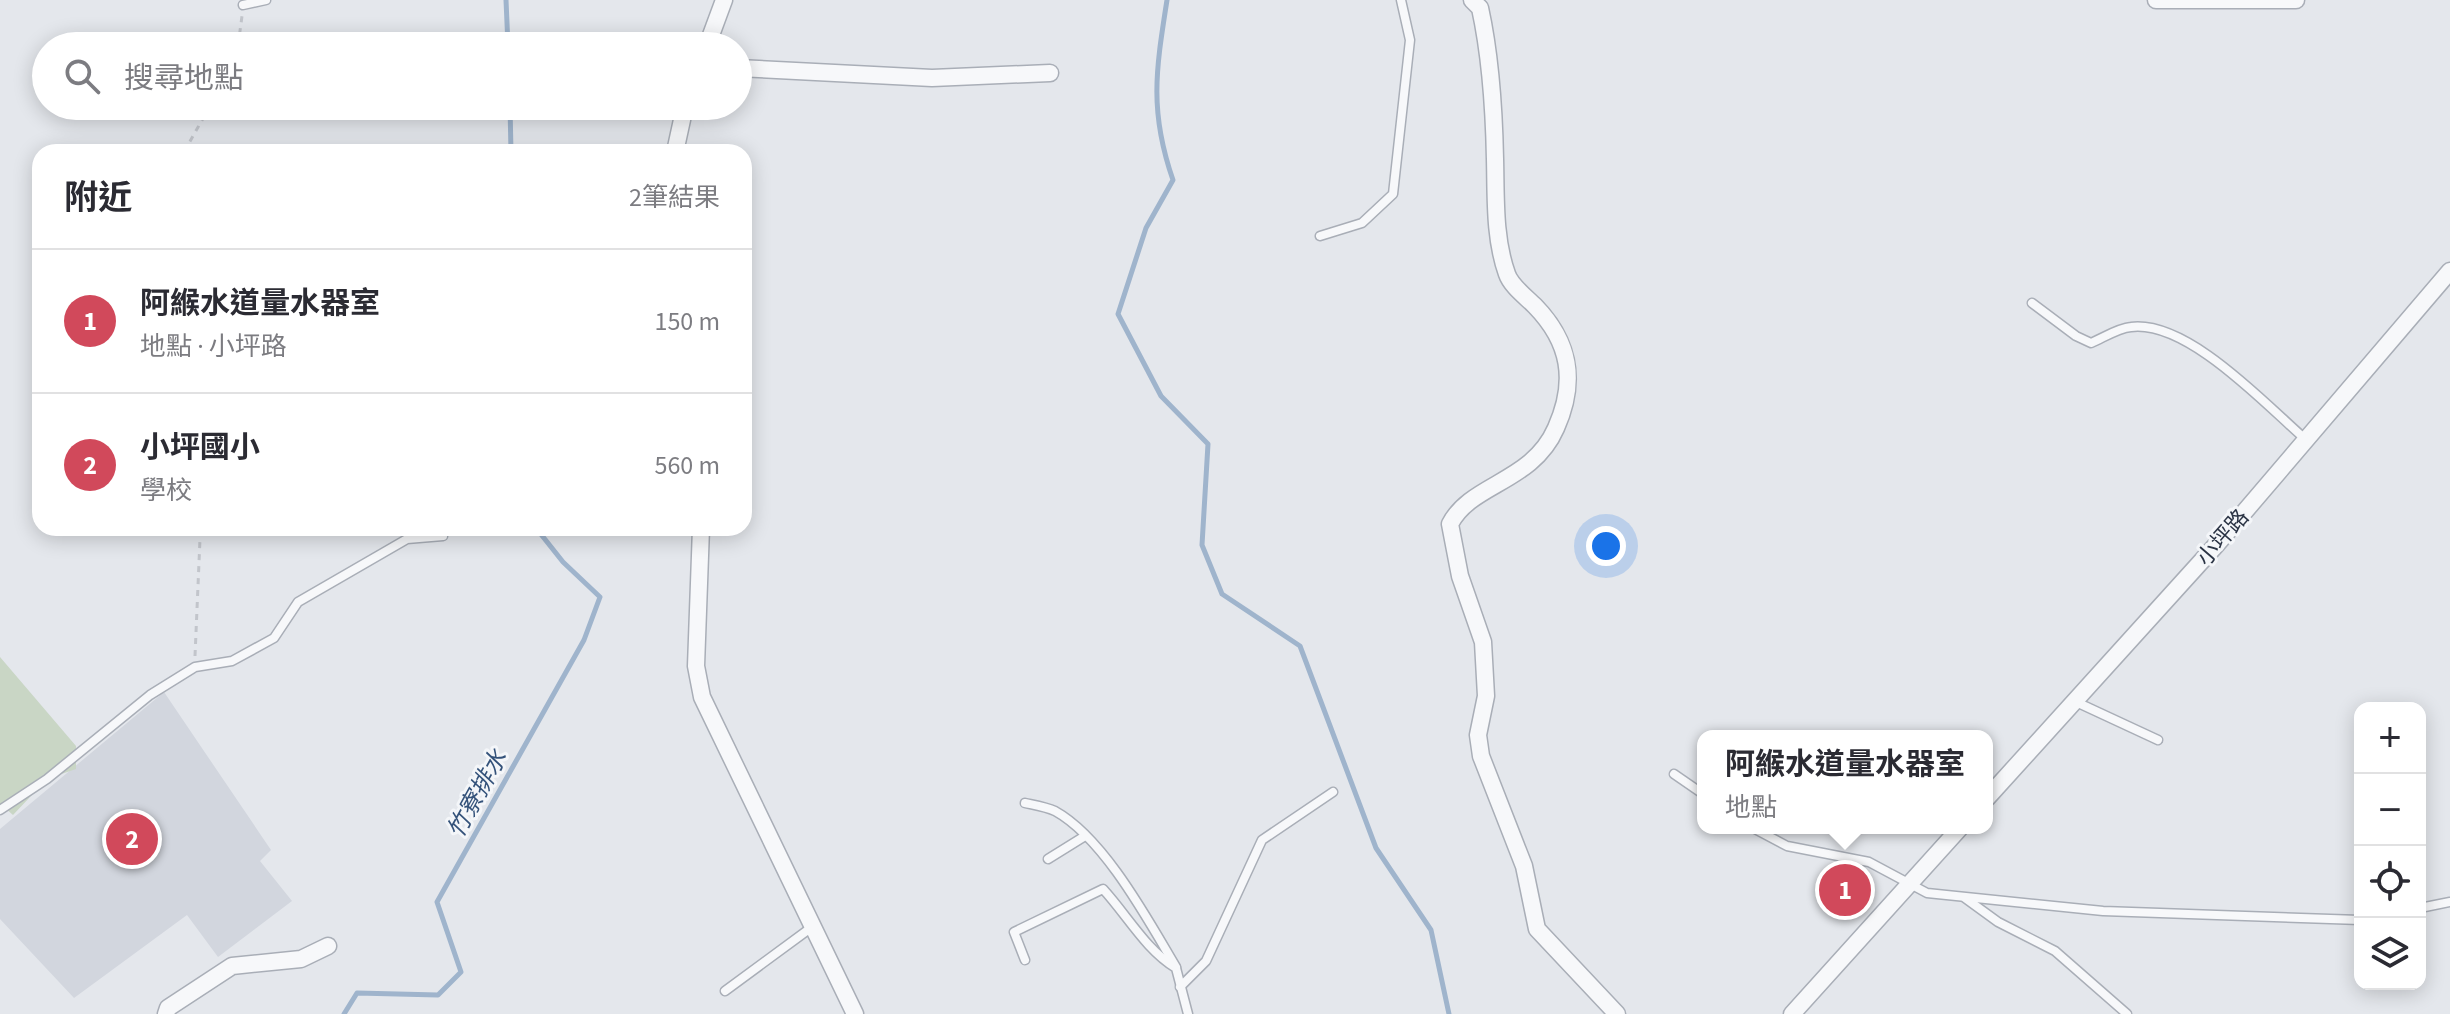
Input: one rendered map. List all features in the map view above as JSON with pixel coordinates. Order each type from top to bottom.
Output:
[{"type":"street","points":[[712,32],[724,0]]},
{"type":"street","points":[[1472,0],[1480,8],[1493,92],[1497,230],[1507,277],[1559,336],[1569,361],[1558,424],[1547,448],[1505,483],[1463,504],[1450,524],[1460,576],[1483,642],[1486,696],[1478,735],[1481,756],[1524,866],[1537,929],[1617,1014]]},
{"type":"street","points":[[2156,0],[2296,0]]},
{"type":"street","points":[[752,69],[932,78],[1050,73]]},
{"type":"street","points":[[677,144],[682,120]]},
{"type":"street","name":"小坪路","points":[[1993,791],[2217,544],[2304,438],[2450,271]]},
{"type":"street","points":[[701,536],[696,666],[702,697],[855,1014]]},
{"type":"street","points":[[1792,1014],[1954,834]]},
{"type":"street","points":[[166,1014],[168,1008],[232,966],[301,959],[328,946]]},
{"type":"lane","points":[[243,5],[266,0]]},
{"type":"lane","points":[[1320,236],[1362,223],[1393,194],[1410,40],[1401,0]]},
{"type":"lane","points":[[2032,303],[2076,336],[2091,343],[2129,327],[2152,328],[2194,344],[2304,438]]},
{"type":"lane","points":[[0,810],[47,779],[150,695],[195,667],[232,661],[274,638],[298,602],[407,539],[443,536]]},
{"type":"lane","points":[[2073,701],[2158,740]]},
{"type":"lane","points":[[1674,774],[1697,790]]},
{"type":"lane","points":[[1180,987],[1206,961],[1262,840],[1333,792]]},
{"type":"lane","points":[[1025,803],[1054,811],[1085,836],[1123,885],[1176,968],[1188,1014]]},
{"type":"lane","points":[[1764,834],[1787,846],[1869,862],[1927,893],[2103,911],[2354,920]]},
{"type":"lane","points":[[1048,859],[1085,836]]},
{"type":"lane","points":[[1025,960],[1014,932],[1103,889],[1130,918],[1158,957],[1176,968]]},
{"type":"lane","points":[[1965,897],[1998,922],[2055,951],[2127,1014]]},
{"type":"lane","points":[[2426,907],[2450,902]]},
{"type":"lane","points":[[725,991],[812,927]]},
{"type":"path","points":[[240,32],[243,5]]},
{"type":"path","points":[[189,144],[202,120]]},
{"type":"path","points":[[195,667],[202,536]]},
{"type":"shaded area","points":[[164,692],[271,850],[260,861],[292,901],[218,957],[187,915],[74,998],[0,919],[0,829]]},
{"type":"green space","points":[[0,657],[76,746],[76,769],[47,779],[13,815],[4,807],[0,810]]},
{"type":"waterway","name":"竹寮排水","points":[[506,0],[507,32]]},
{"type":"waterway","points":[[1167,0],[1157,90],[1160,133],[1173,180],[1146,228],[1118,314],[1161,396],[1208,444],[1202,545],[1222,594],[1300,646],[1376,848],[1431,930],[1449,1014]]},
{"type":"waterway","name":"竹寮排水","points":[[510,120],[511,144]]},
{"type":"waterway","name":"竹寮排水","points":[[344,1014],[357,993],[438,995],[461,972],[437,902],[584,640],[600,597],[563,562],[542,536]]},
{"type":"place","name":"小坪國小","points":[[132,839]]},
{"type":"place","name":"阿緱水道量水器室","points":[[1845,890]]}]
